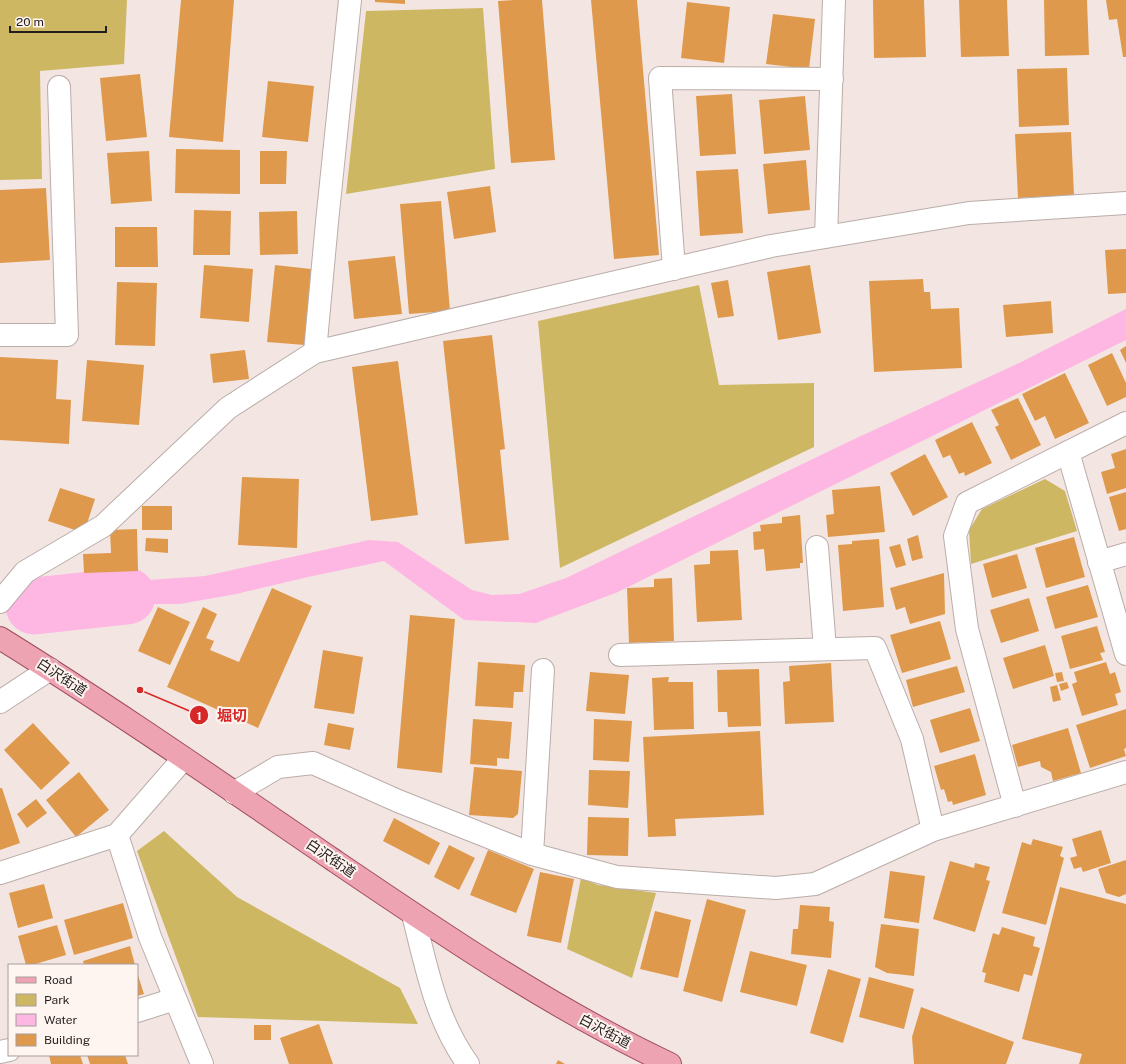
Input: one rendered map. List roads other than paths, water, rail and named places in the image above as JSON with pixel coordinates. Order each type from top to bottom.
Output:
[{"type":"main road","name":"白沢街道","points":[[0,638],[184,758],[413,915],[563,1008],[670,1064]]},
{"type":"street","points":[[315,352],[350,0]]},
{"type":"street","points":[[826,237],[834,0]]},
{"type":"street","points":[[674,269],[660,78],[832,79]]},
{"type":"street","points":[[0,334],[67,335],[60,87]]},
{"type":"street","points":[[0,602],[25,572],[103,526],[228,408],[315,352],[770,246],[969,213],[1126,203]]},
{"type":"street","points":[[1016,806],[967,629],[955,536],[968,503],[1126,423]]},
{"type":"street","points":[[1068,452],[1126,654]]},
{"type":"street","points":[[817,547],[825,649]]},
{"type":"street","points":[[1099,562],[1126,554]]},
{"type":"street","points":[[620,655],[875,648],[912,739],[933,830]]},
{"type":"street","points":[[0,702],[50,670]]},
{"type":"street","points":[[532,854],[543,670]]},
{"type":"street","points":[[0,873],[117,835],[184,758]]},
{"type":"street","points":[[234,792],[278,767],[313,763],[398,801],[532,854],[616,877],[776,888],[814,884],[933,830],[1126,772]]},
{"type":"street","points":[[117,835],[150,937],[202,1064]]},
{"type":"street","points":[[413,915],[436,1005],[446,1029],[468,1064]]},
{"type":"street","points":[[138,1011],[175,999]]},
{"type":"water","points":[[1126,309],[1126,340],[618,592],[536,623],[464,620],[384,561],[236,594],[180,604],[142,604],[61,618],[35,588],[205,576],[369,540],[398,542],[472,590],[492,595],[519,594],[566,578],[848,442],[1019,363]]},
{"type":"waterway","points":[[34,606],[127,596]]},
{"type":"place","name":"堀切","points":[[140,690]]}]
